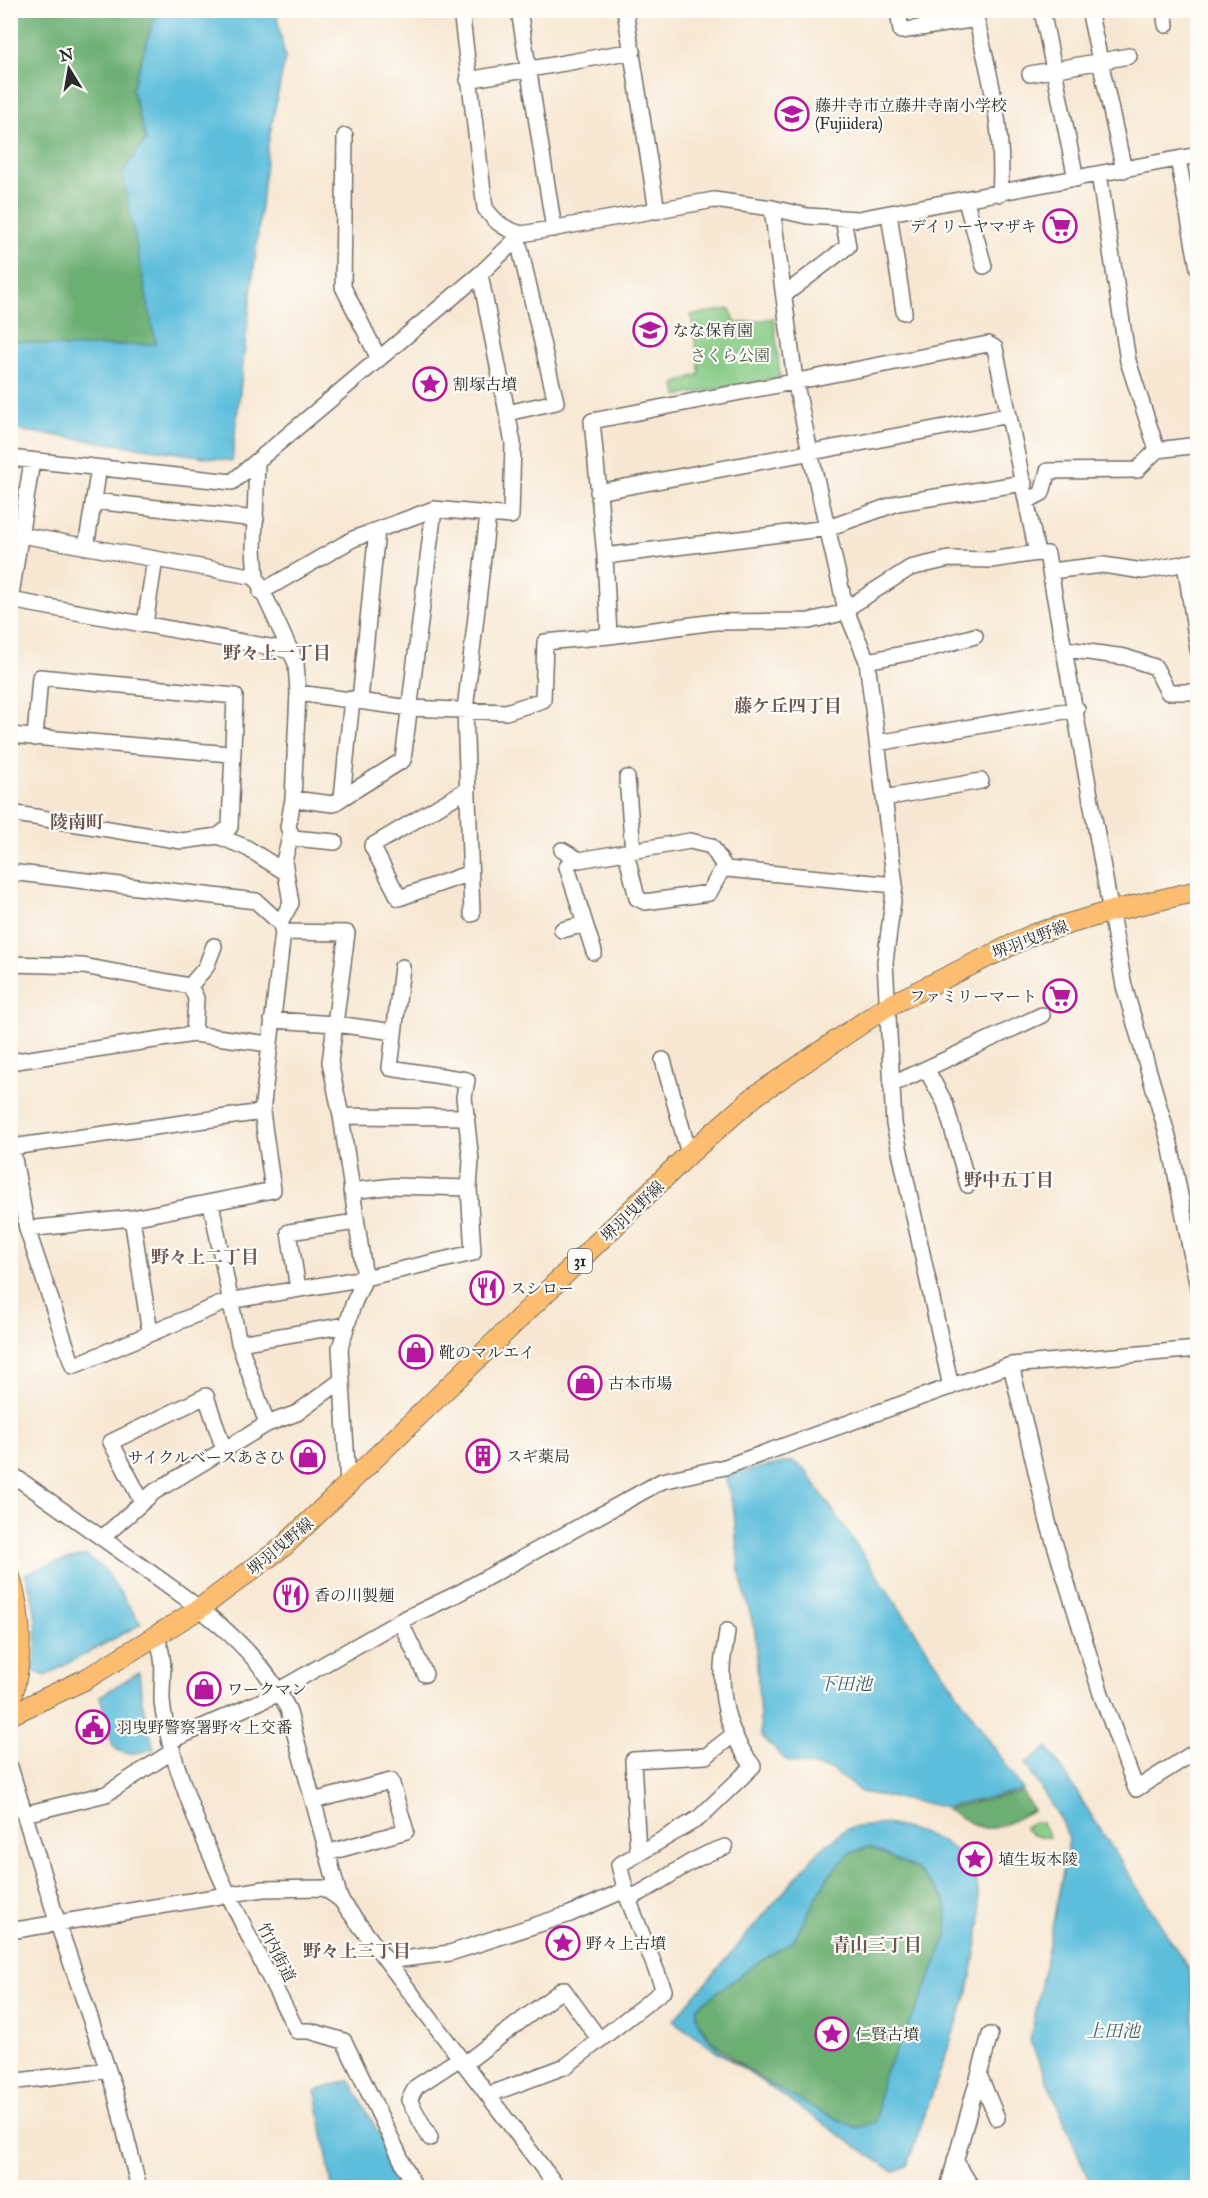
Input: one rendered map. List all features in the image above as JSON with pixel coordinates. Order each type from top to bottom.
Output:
[{"type":"main road","name":"堺羽曳野線","points":[[10,1715],[86,1679],[199,1609],[284,1546],[689,1154],[754,1096],[886,1007],[1034,934],[1112,911],[1197,891]]},
{"type":"main road","points":[[10,1576],[17,1601],[21,1636],[10,1704]]},
{"type":"street","points":[[460,10],[485,208],[496,224],[520,237],[556,402],[507,413]]},
{"type":"street","points":[[519,10],[554,229]]},
{"type":"street","points":[[626,10],[657,211]]},
{"type":"street","points":[[898,10],[901,31],[975,15],[994,92],[1003,159],[1000,194]]},
{"type":"street","points":[[1089,10],[1124,170]]},
{"type":"street","points":[[1043,15],[1076,179]]},
{"type":"street","points":[[468,80],[633,51]]},
{"type":"street","points":[[1030,74],[1129,56]]},
{"type":"street","points":[[345,136],[343,287],[378,357]]},
{"type":"street","points":[[10,458],[232,482],[378,357],[480,274],[520,237],[714,200],[772,208],[807,216],[843,219],[890,214],[1197,155]]},
{"type":"street","points":[[1178,159],[1197,268]]},
{"type":"street","points":[[1099,174],[1128,361],[1157,450]]},
{"type":"street","points":[[966,201],[984,266]]},
{"type":"street","points":[[772,208],[795,380],[810,452],[846,610],[867,661],[895,885],[885,962],[894,1124],[951,1387]]},
{"type":"street","points":[[890,214],[904,312]]},
{"type":"street","points":[[784,295],[848,246],[843,219]]},
{"type":"street","points":[[16,534],[155,559],[259,585],[353,539],[434,509],[511,516],[513,443],[480,274]]},
{"type":"street","points":[[609,636],[605,556],[592,421],[795,380],[988,344],[995,348],[1037,553]]},
{"type":"street","points":[[598,492],[1010,415]]},
{"type":"street","points":[[1027,501],[1042,493],[1048,471],[1137,470],[1157,450],[1197,445]]},
{"type":"street","points":[[32,461],[16,534],[11,600],[292,651]]},
{"type":"street","points":[[258,461],[254,549],[259,585],[296,663],[298,693],[293,798],[288,827],[293,838],[336,842]]},
{"type":"street","points":[[86,547],[99,468]]},
{"type":"street","points":[[605,556],[828,528],[898,503],[1024,483]]},
{"type":"street","points":[[94,501],[256,519]]},
{"type":"street","points":[[293,798],[333,804],[403,760],[434,509]]},
{"type":"street","points":[[472,914],[465,710],[488,515]]},
{"type":"street","points":[[342,798],[377,530]]},
{"type":"street","points":[[298,693],[410,708],[506,712],[543,700],[545,642],[715,622],[809,621],[846,610],[910,568],[949,559],[991,560],[1037,553],[1047,554],[1077,709],[1124,987],[1170,1144],[1197,1288]]},
{"type":"street","points":[[145,624],[155,559]]},
{"type":"street","points":[[1050,571],[1103,565],[1143,571],[1191,562],[1197,650]]},
{"type":"street","points":[[867,661],[928,649],[975,636]]},
{"type":"street","points":[[1066,649],[1125,657],[1155,667],[1168,692],[1197,692]]},
{"type":"street","points":[[10,813],[182,842],[218,836],[230,827],[235,696],[40,677],[35,738]]},
{"type":"street","points":[[878,743],[1077,709]]},
{"type":"street","points":[[10,735],[231,754]]},
{"type":"street","points":[[627,778],[630,852],[637,898],[645,902],[709,893],[724,866]]},
{"type":"street","points":[[884,798],[981,781]]},
{"type":"street","points":[[468,789],[372,846],[399,898],[470,873]]},
{"type":"street","points":[[27,1229],[132,1218],[273,1190],[262,1112],[282,927],[291,903],[284,861],[291,834]]},
{"type":"street","points":[[218,836],[247,848],[285,872]]},
{"type":"street","points":[[594,952],[567,867],[568,853],[579,860],[690,842],[711,846],[726,869],[895,885]]},
{"type":"street","points":[[10,872],[256,901],[282,927],[347,933],[330,1062],[341,1116],[365,1278],[340,1348],[348,1484]]},
{"type":"street","points":[[562,930],[585,924]]},
{"type":"street","points":[[190,986],[206,967],[214,946]]},
{"type":"street","points":[[10,964],[83,966],[190,986]]},
{"type":"street","points":[[262,1112],[11,1142],[27,1229],[73,1366],[228,1301],[365,1278],[474,1253],[469,1188],[471,1161],[464,1097],[467,1080],[390,1068],[402,967]]},
{"type":"street","points":[[190,986],[196,998],[194,1034]]},
{"type":"street","points":[[891,1085],[1042,1015]]},
{"type":"street","points":[[272,1020],[336,1024],[394,1032]]},
{"type":"street","points":[[10,1062],[194,1034],[269,1044]]},
{"type":"street","points":[[663,1060],[689,1154]]},
{"type":"street","points":[[926,1069],[945,1103],[968,1185]]},
{"type":"street","points":[[341,1116],[467,1117]]},
{"type":"street","points":[[351,1191],[394,1186],[469,1188]]},
{"type":"street","points":[[211,1203],[228,1301],[238,1343],[267,1424]]},
{"type":"street","points":[[132,1218],[150,1334]]},
{"type":"street","points":[[298,1289],[290,1232],[356,1222]]},
{"type":"street","points":[[238,1343],[347,1325]]},
{"type":"street","points":[[25,1815],[106,1794],[171,1746],[279,1691],[400,1621],[457,1594],[662,1481],[725,1467],[1011,1365],[1197,1349]]},
{"type":"street","points":[[1011,1365],[1048,1522],[1101,1694],[1136,1790],[1197,1750]]},
{"type":"street","points":[[102,1538],[154,1492],[267,1424],[297,1413],[342,1380]]},
{"type":"street","points":[[142,1502],[111,1442],[206,1396],[224,1450]]},
{"type":"street","points":[[10,1473],[216,1621],[255,1659],[279,1691],[288,1709],[340,1899]]},
{"type":"street","points":[[400,1621],[425,1674]]},
{"type":"street","points":[[488,2095],[566,2066],[664,1990],[627,1894],[619,1865],[699,1818],[753,1766],[733,1735],[728,1720],[722,1668],[727,1631]]},
{"type":"street","points":[[156,1635],[165,1660],[162,1700],[171,1746],[196,1824],[229,1896]]},
{"type":"street","points":[[638,1854],[633,1760],[706,1756],[733,1735]]},
{"type":"street","points":[[10,1767],[58,1924],[108,2070],[139,2187]]},
{"type":"street","points":[[313,1801],[391,1781],[406,1831],[327,1853]]},
{"type":"street","points":[[387,1961],[450,1953],[627,1894],[644,1892],[686,1862],[725,1847]]},
{"type":"street","points":[[10,1931],[263,1889],[295,1886],[324,1888],[340,1899],[558,2187]]},
{"type":"street","name":"竹内街道","points":[[229,1896],[297,2031],[310,2031],[344,2041],[415,2187]]},
{"type":"street","points":[[430,2138],[409,2100],[416,2087],[462,2061],[563,1989],[599,2039]]},
{"type":"street","points":[[948,2187],[990,2035]]},
{"type":"street","points":[[10,2082],[108,2070]]},
{"type":"street","points":[[979,2075],[997,2118]]},
{"type":"street","points":[[956,2160],[972,2187]]},
{"type":"green space","points":[[11,11],[157,11],[132,89],[146,140],[122,173],[157,344],[66,347],[11,340]]},
{"type":"green space","name":"さくら公園","points":[[730,309],[736,324],[774,318],[780,378],[677,396],[675,384],[700,374],[691,315]]},
{"type":"green space","points":[[1022,1792],[1033,1810],[997,1827],[981,1827],[946,1809]]},
{"type":"green space","points":[[1034,1822],[1042,1823],[1049,1837],[1035,1836],[1024,1827]]},
{"type":"green space","points":[[869,1847],[917,1869],[946,1901],[948,1934],[920,2002],[882,2079],[876,2122],[857,2128],[789,2097],[745,2068],[712,2040],[697,2020],[697,2007],[757,1963],[793,1941],[828,1876],[851,1852]]},
{"type":"water","points":[[157,10],[276,11],[285,58],[268,144],[232,461],[11,429],[11,340],[66,347],[156,344],[122,173],[146,140],[132,89]]},
{"type":"water","name":"下田池","points":[[793,1461],[806,1471],[1023,1790],[947,1807],[861,1792],[832,1770],[787,1761],[761,1736],[755,1632],[739,1571],[734,1511],[725,1475]]},
{"type":"water","points":[[86,1555],[105,1570],[141,1624],[45,1676],[33,1671],[36,1622],[33,1599],[25,1574],[51,1564]]},
{"type":"water","points":[[139,1672],[142,1702],[154,1749],[127,1753],[113,1746],[100,1696]]},
{"type":"water","name":"上田池","points":[[1048,1747],[1190,1971],[1198,2088],[1198,2183],[1187,2187],[1092,2187],[1030,2041],[1069,1840],[1062,1821],[1025,1764]]},
{"type":"water","points":[[886,1824],[911,1830],[944,1843],[975,1866],[981,1919],[969,1988],[907,2166],[894,2172],[673,2021],[817,1853],[847,1828]],"holes":[[[869,1847],[917,1869],[946,1901],[948,1934],[920,2002],[882,2079],[876,2122],[857,2128],[794,2098],[745,2069],[708,2037],[697,2019],[697,2007],[757,1963],[793,1941],[828,1876],[851,1852]]]},
{"type":"water","points":[[350,2080],[407,2187],[332,2187],[316,2091]]},
{"type":"place","name":"藤井寺市立藤井寺南小学校 (Fujiidera)","points":[[792,114]]},
{"type":"place","name":"デイリーヤマザキ","points":[[1060,226]]},
{"type":"place","name":"なな保育園","points":[[650,330]]},
{"type":"place","name":"割塚古墳","points":[[430,384]]},
{"type":"place","name":"ファミリーマート","points":[[1060,996]]},
{"type":"place","name":"スシロー","points":[[487,1288]]},
{"type":"place","name":"靴のマルエイ","points":[[416,1352]]},
{"type":"place","name":"古本市場","points":[[585,1383]]},
{"type":"place","name":"スギ薬局","points":[[483,1456]]},
{"type":"place","name":"サイクルベースあさひ","points":[[308,1457]]},
{"type":"place","name":"香の川製麺","points":[[291,1595]]},
{"type":"place","name":"ワークマン","points":[[204,1689]]},
{"type":"place","name":"羽曳野警察署野々上交番","points":[[93,1727]]},
{"type":"place","name":"埴生坂本陵","points":[[975,1859]]},
{"type":"place","name":"野々上古墳","points":[[563,1943]]},
{"type":"place","name":"仁賢古墳","points":[[832,2034]]},
{"type":"district","name":"野々上一丁目","points":[[277,653]]},
{"type":"district","name":"藤ケ丘四丁目","points":[[788,706]]},
{"type":"district","name":"陵南町","points":[[77,822]]},
{"type":"district","name":"野中五丁目","points":[[1009,1180]]},
{"type":"district","name":"野々上二丁目","points":[[205,1257]]},
{"type":"district","name":"青山三丁目","points":[[877,1945]]},
{"type":"district","name":"野々上三丁目","points":[[357,1951]]}]
